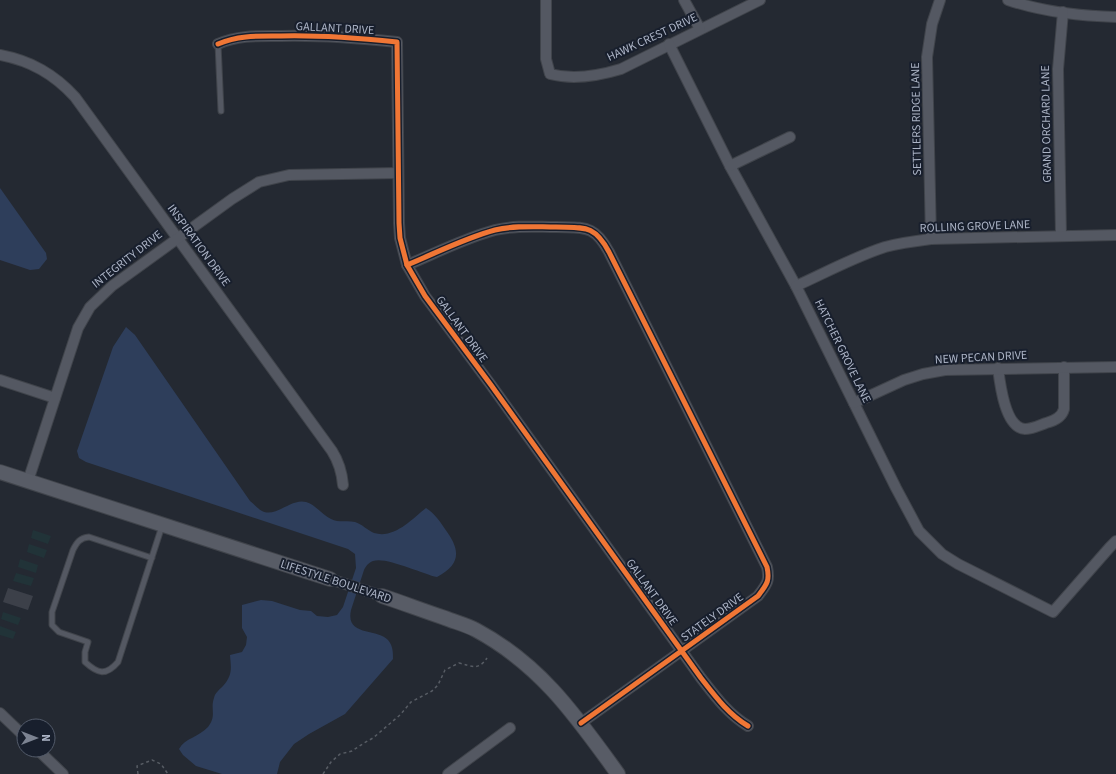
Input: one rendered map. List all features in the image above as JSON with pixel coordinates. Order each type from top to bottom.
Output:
[{"type":"street","name":"HAWK CREST DRIVE","points":[[546,0],[546,59],[550,74],[558,76],[579,76],[611,72],[620,69],[759,0]]},
{"type":"street","points":[[684,0],[700,29]]},
{"type":"street","name":"SETTLERS RIDGE LANE","points":[[930,238],[928,57],[929,36],[934,15],[940,0]]},
{"type":"street","points":[[1008,0],[1031,7],[1087,16],[1116,17]]},
{"type":"street","name":"GRAND ORCHARD LANE","points":[[1061,236],[1058,69],[1063,12]]},
{"type":"street","name":"GALLANT DRIVE","points":[[218,44],[246,36],[324,36],[397,42],[400,238],[407,264],[425,296],[682,650],[716,696],[736,719],[748,726]]},
{"type":"street","name":"HATCHER GROVE LANE","points":[[669,44],[730,166],[796,286],[909,513],[920,531],[942,554],[958,564],[1053,612],[1116,541]]},
{"type":"street","name":"INSPIRATION DRIVE","points":[[0,55],[29,63],[66,86],[89,115],[332,452],[341,472],[343,485]]},
{"type":"street","points":[[730,166],[790,137]]},
{"type":"street","name":"INTEGRITY DRIVE","points":[[28,481],[78,328],[90,307],[112,286],[246,189],[267,180],[299,175],[398,172]]},
{"type":"street","name":"STATELY DRIVE","points":[[407,264],[474,237],[496,230],[534,226],[579,228],[590,230],[597,235],[602,240],[754,538],[767,567],[769,577],[766,585],[758,596],[581,724]]},
{"type":"street","name":"ROLLING GROVE LANE","points":[[796,286],[871,252],[897,244],[930,238],[1116,235]]},
{"type":"street","points":[[998,368],[1002,389],[1011,419],[1017,426],[1026,429],[1056,419],[1063,413],[1064,367]]},
{"type":"street","name":"NEW PECAN DRIVE","points":[[854,403],[876,392],[923,374],[944,370],[1116,367]]},
{"type":"street","points":[[0,380],[55,398]]},
{"type":"street","name":"LIFESTYLE BOULEVARD","points":[[0,472],[382,596],[475,630],[502,646],[528,665],[550,686],[581,724],[618,774]]},
{"type":"street","points":[[0,713],[16,728]]},
{"type":"street","points":[[448,774],[510,728]]},
{"type":"street","points":[[46,758],[63,774]]},
{"type":"lane","points":[[218,44],[221,111]]},
{"type":"lane","points":[[152,558],[89,537],[82,538],[77,542],[52,612],[52,625],[59,632],[88,642],[85,652],[85,662],[93,669],[102,672],[111,669],[118,662],[152,558],[162,525]]},
{"type":"path","points":[[323,774],[331,762],[340,754],[352,751],[364,742],[373,738],[400,715],[411,702],[432,691],[438,685],[445,670],[459,663],[471,667],[478,667],[483,664],[487,658]]},
{"type":"path","points":[[138,774],[137,766],[152,760],[161,764],[168,774]]},
{"type":"shaded area","points":[[33,530],[51,536],[48,544],[31,538]]},
{"type":"shaded area","points":[[29,544],[47,550],[44,558],[27,552]]},
{"type":"shaded area","points":[[20,559],[38,565],[36,573],[18,567]]},
{"type":"shaded area","points":[[16,573],[34,578],[31,586],[13,581]]},
{"type":"shaded area","points":[[3,612],[21,618],[18,625],[1,619]]},
{"type":"shaded area","points":[[0,626],[16,632],[13,639],[0,635]]},
{"type":"water","points":[[0,188],[46,253],[47,259],[39,269],[30,270],[0,260]]},
{"type":"water","points":[[126,327],[135,335],[250,501],[260,510],[273,512],[295,503],[306,502],[331,519],[337,521],[355,522],[374,533],[381,534],[395,531],[402,527],[426,508],[439,520],[454,543],[456,556],[451,567],[437,577],[386,561],[373,561],[366,566],[351,610],[350,619],[357,628],[383,636],[388,640],[392,647],[393,659],[345,714],[294,744],[280,762],[277,774],[222,774],[196,766],[183,755],[179,749],[185,742],[201,733],[211,723],[215,696],[230,675],[230,655],[242,652],[246,645],[247,637],[242,628],[242,605],[261,600],[272,601],[300,610],[311,611],[317,616],[328,617],[337,615],[343,607],[356,568],[355,554],[348,549],[86,462],[79,458],[77,451],[113,347]]},
{"type":"building","points":[[8,588],[33,596],[28,610],[3,602]]},
{"type":"cycle path","points":[[218,44],[233,39],[265,36],[325,36],[397,42],[399,223],[400,238],[407,265],[425,296],[491,385],[701,678],[728,710],[748,726]]},
{"type":"cycle path","points":[[407,265],[473,237],[503,228],[574,227],[587,229],[598,236],[609,252],[767,567],[768,579],[758,596],[581,723]]}]
